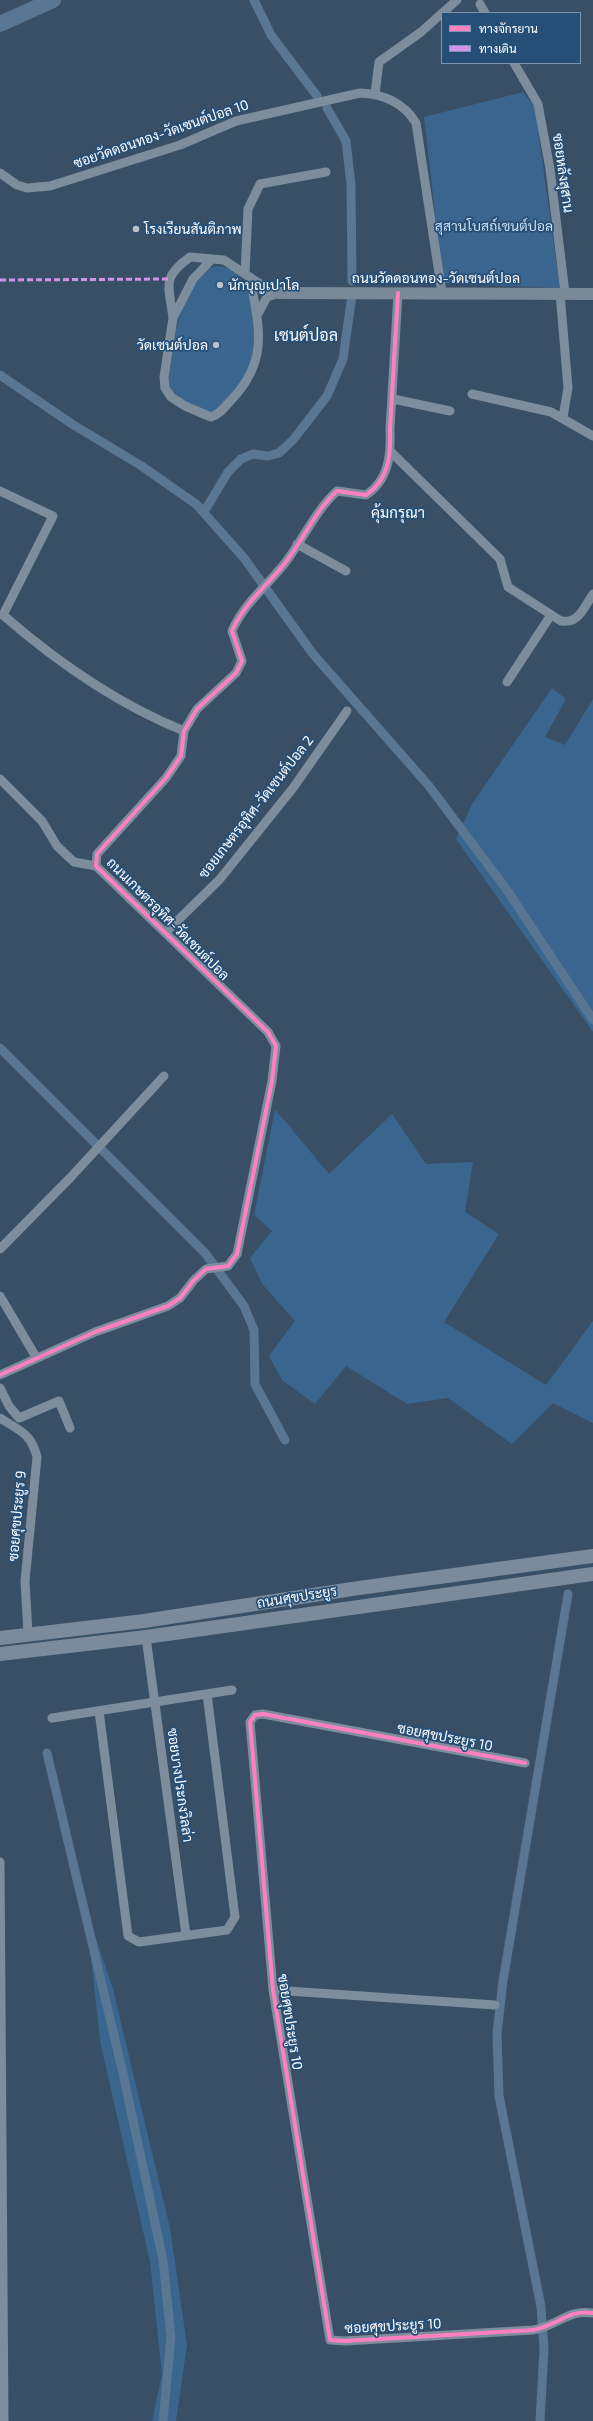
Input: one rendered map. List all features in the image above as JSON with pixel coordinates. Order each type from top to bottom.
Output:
[{"type":"main road","name":"ถนนศุขประยูร","points":[[0,1638],[28,1633],[144,1620],[359,1588],[593,1556]]},
{"type":"main road","name":"ถนนศุขประยูร","points":[[0,1654],[146,1637],[593,1574]]},
{"type":"main road","points":[[144,1620],[146,1637]]},
{"type":"street","points":[[443,12],[456,0]]},
{"type":"street","points":[[480,4],[484,12]]},
{"type":"street","points":[[375,94],[379,62],[421,32],[441,14]]},
{"type":"street","name":"ซอยหลังสุสาน","points":[[515,64],[538,104],[550,169],[563,293],[568,381],[562,417]]},
{"type":"street","name":"ซอยวัดดอนทอง-วัดเซนต์ปอล 10","points":[[0,174],[17,185],[27,188],[50,186],[180,145],[236,121],[360,93],[375,94],[396,102],[410,114],[416,123],[442,293]]},
{"type":"street","points":[[280,293],[247,275],[224,260],[190,257],[174,269],[169,279],[173,318],[164,377],[164,388],[171,396],[185,406],[211,417],[221,411],[248,381],[254,370],[257,349],[258,314],[247,275],[248,209],[260,184],[326,172]]},
{"type":"street","points":[[173,318],[193,279],[212,259]]},
{"type":"street","points":[[258,314],[267,297],[280,293]]},
{"type":"street","name":"ถนนวัดดอนทอง-วัดเซนต์ปอล","points":[[280,293],[593,294]]},
{"type":"street","name":"ถนนเกษตรอุทิศ-วัดเซนต์ปอล","points":[[0,1375],[36,1357],[95,1332],[168,1306],[180,1298],[194,1280],[206,1269],[228,1266],[237,1254],[272,1081],[276,1046],[268,1032],[96,866],[97,854],[166,778],[181,756],[184,731],[198,709],[236,673],[242,661],[232,631],[238,618],[253,598],[285,563],[327,500],[337,491],[366,495],[377,488],[388,467],[390,451],[398,293]]},
{"type":"street","points":[[472,394],[551,412],[593,436]]},
{"type":"street","points":[[392,399],[450,410]]},
{"type":"street","points":[[390,451],[500,559],[508,587],[561,621],[569,622],[575,621],[593,594]]},
{"type":"street","points":[[0,490],[53,516],[3,615],[47,652],[86,680],[131,705],[184,731]]},
{"type":"street","points":[[297,544],[346,571]]},
{"type":"street","points":[[507,682],[551,615]]},
{"type":"street","name":"ซอยเกษตรอุทิศ-วัดเซนต์ปอล 2","points":[[166,932],[220,880],[293,788],[347,711]]},
{"type":"street","points":[[0,779],[42,821],[57,846],[74,862],[96,866]]},
{"type":"street","points":[[0,1249],[70,1178],[164,1076]]},
{"type":"street","points":[[0,1296],[36,1357]]},
{"type":"street","points":[[0,1388],[9,1406],[19,1418]]},
{"type":"street","points":[[11,1425],[19,1418],[59,1401],[70,1428]]},
{"type":"street","name":"ซอยศุขประยูร 9","points":[[0,1418],[33,1442],[37,1458],[26,1581],[28,1633]]},
{"type":"street","name":"ซอยบางประกงวิลล่า","points":[[146,1637],[186,1936]]},
{"type":"street","points":[[52,1718],[232,1690]]},
{"type":"street","points":[[99,1711],[128,1936],[139,1942],[228,1930],[235,1917],[207,1694]]},
{"type":"street","name":"ซอยศุขประยูร 10","points":[[525,1763],[262,1714],[252,1717],[250,1722],[250,1731],[272,1990],[330,2340],[345,2341],[533,2330],[547,2327],[565,2319],[571,2313],[580,2311],[593,2313]]},
{"type":"street","points":[[0,1862],[4,2421]]},
{"type":"street","points":[[272,1990],[495,2005]]},
{"type":"green space","name":"สุสานโบสถ์เซนต์ปอล","points":[[523,92],[535,108],[560,288],[443,283],[424,117]]},
{"type":"green space","points":[[217,266],[232,270],[243,283],[249,295],[252,309],[254,339],[250,367],[244,382],[221,407],[213,413],[186,402],[172,391],[169,381],[169,366],[171,348],[176,329],[190,292],[198,278],[205,270]]},
{"type":"green space","points":[[552,688],[566,699],[545,737],[565,745],[593,699],[593,1032],[456,839],[472,804]]},
{"type":"green space","points":[[275,1109],[329,1174],[392,1114],[426,1164],[473,1162],[465,1212],[499,1234],[444,1322],[546,1385],[593,1321],[593,1423],[553,1403],[512,1444],[448,1398],[407,1404],[346,1366],[315,1404],[282,1380],[269,1356],[295,1321],[262,1284],[250,1258],[272,1231],[254,1215]]},
{"type":"green space","points":[[86,1909],[113,1989],[170,2228],[187,2345],[176,2421],[152,2421],[162,2374],[150,2262],[100,2041]]},
{"type":"waterway","points":[[0,24],[53,0]]},
{"type":"waterway","points":[[254,0],[271,35],[317,96]]},
{"type":"waterway","points":[[327,108],[346,141],[351,185],[352,281]]},
{"type":"waterway","points":[[204,512],[228,472],[241,459],[253,454],[268,456],[279,453],[293,440],[327,396],[343,359],[352,295]]},
{"type":"waterway","points":[[0,375],[72,424],[140,465],[196,504],[244,558],[313,654],[429,786],[507,890],[593,1020]]},
{"type":"waterway","points":[[0,1048],[205,1253],[244,1306],[254,1330],[255,1384],[285,1440]]},
{"type":"waterway","points":[[540,2421],[544,2349],[541,2307],[499,2096],[497,2034],[503,1981],[568,1594]]},
{"type":"waterway","points":[[47,1753],[122,2069],[163,2260],[171,2337],[163,2421]]},
{"type":"marked path","points":[[0,280],[169,279]]},
{"type":"cycle path","points":[[0,1375],[95,1332],[168,1306],[180,1298],[194,1280],[206,1269],[228,1266],[237,1254],[272,1081],[276,1046],[268,1032],[96,866],[97,854],[166,778],[181,756],[184,731],[197,709],[236,673],[242,661],[232,631],[237,621],[249,603],[292,554],[322,507],[337,491],[366,495],[380,482],[387,466],[390,448],[398,293]]},
{"type":"cycle path","points":[[525,1763],[263,1714],[255,1715],[250,1722],[273,1990],[330,2340],[345,2341],[533,2330],[550,2325],[577,2313],[593,2313]]},
{"type":"place","name":"โรงเรียนสันติภาพ","points":[[136,229]]},
{"type":"place","name":"นักบุญเปาโล","points":[[220,285]]},
{"type":"place","name":"วัดเซนต์ปอล","points":[[216,345]]},
{"type":"district","name":"เซนต์ปอล","points":[[306,336]]},
{"type":"district","name":"คุ้มกรุณา","points":[[398,513]]}]
